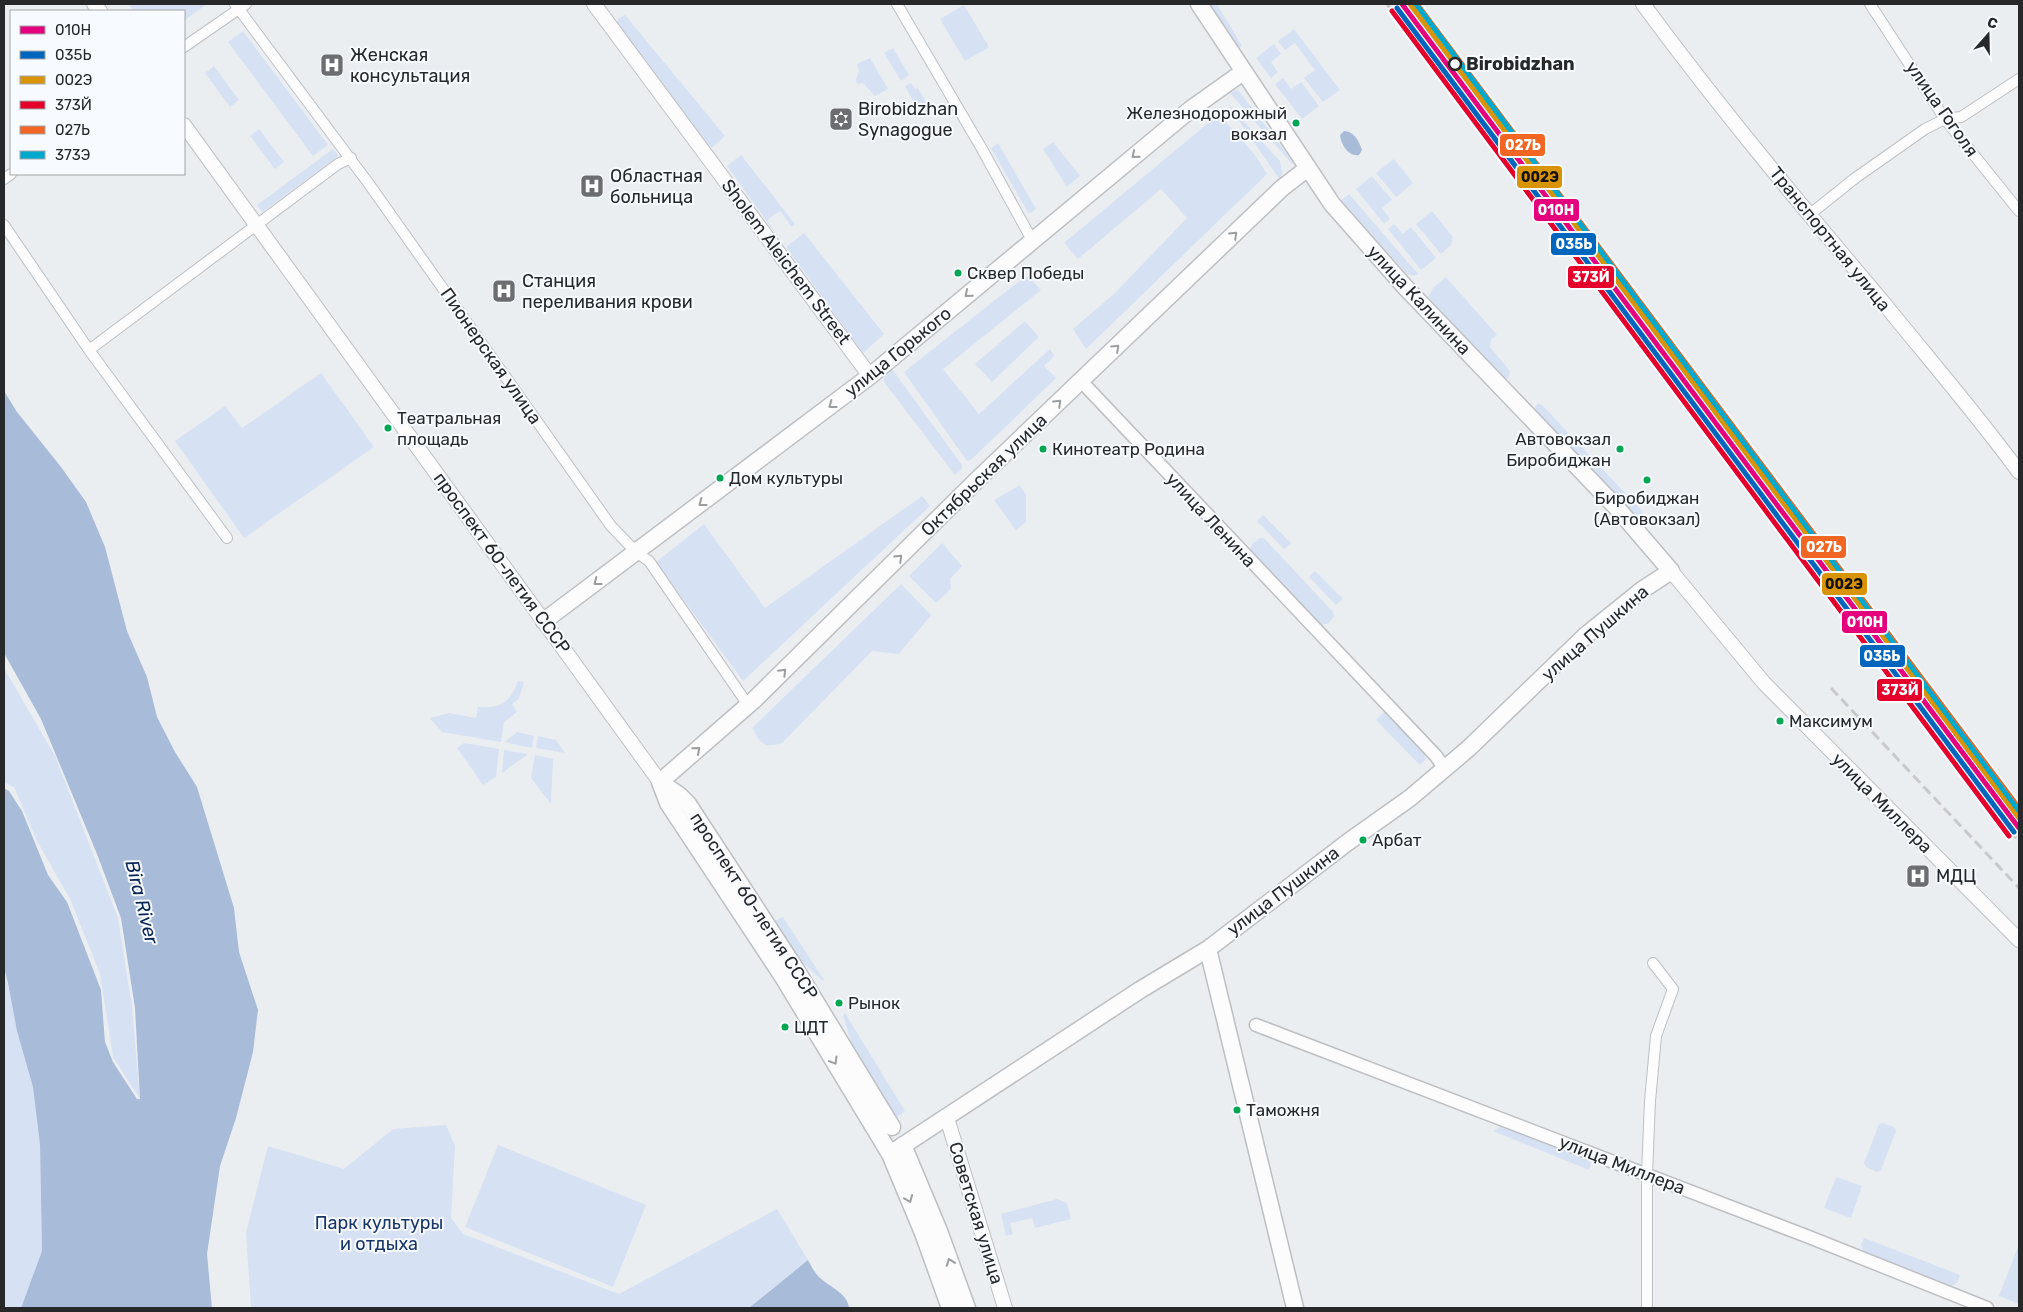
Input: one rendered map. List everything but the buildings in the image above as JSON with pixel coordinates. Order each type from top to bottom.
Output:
[{"type":"main road","name":"Sholem Aleichem Street","points":[[594,4],[870,376]]},
{"type":"main road","name":"улица Калинина","points":[[1199,4],[1332,204],[1361,239],[1617,508],[1671,571]]},
{"type":"main road","name":"Транспортная улица","points":[[1643,4],[1679,53],[1810,215],[1984,424],[2019,472]]},
{"type":"main road","name":"улица Горького","points":[[544,621],[870,376],[1191,109],[1243,72]]},
{"type":"main road","name":"проспект 60-летия СССР","points":[[185,126],[660,782],[668,803],[897,1150],[939,1231],[967,1308]]},
{"type":"main road","name":"Октябрьская улица","points":[[660,782],[748,705],[1282,188],[1308,168]]},
{"type":"main road","name":"улица Пушкина","points":[[897,1150],[1140,990],[1208,949],[1348,842],[1410,798],[1445,769],[1585,636],[1642,590],[1671,571]]},
{"type":"main road","name":"улица Миллера","points":[[1671,571],[1764,683],[2019,940]]},
{"type":"main road","name":"проспект 60-летия СССР","points":[[660,782],[679,795],[692,811],[795,968],[892,1127],[897,1150],[923,1233],[950,1308]]},
{"type":"main road","points":[[1208,949],[1295,1308]]},
{"type":"main road","name":"Советская улица","points":[[947,1118],[1005,1308]]},
{"type":"street","points":[[897,4],[982,149],[1032,240]]},
{"type":"street","name":"улица Гоголя","points":[[1870,4],[1945,120],[2019,210]]},
{"type":"street","points":[[185,47],[240,5]]},
{"type":"street","name":"Пионерская улица","points":[[240,5],[351,158],[611,526],[636,552],[649,561],[748,705]]},
{"type":"street","points":[[1810,215],[1854,179],[1925,129],[1945,120],[1961,117],[2019,79]]},
{"type":"street","points":[[89,350],[338,164],[351,158]]},
{"type":"street","points":[[4,226],[89,350],[227,538]]},
{"type":"street","name":"улица Ленина","points":[[1081,381],[1436,756],[1445,769]]},
{"type":"street","points":[[1647,1308],[1647,1174],[1650,1101],[1656,1036],[1673,989],[1653,963]]},
{"type":"street","name":"улица Миллера","points":[[1256,1025],[1579,1150],[1647,1174],[1987,1308]]},
{"type":"green space","points":[[128,4],[207,4],[185,20],[185,10],[133,10]]},
{"type":"green space","points":[[1207,4],[1217,4],[1242,46],[1238,48]]},
{"type":"green space","points":[[964,5],[989,47],[965,61],[940,19]]},
{"type":"green space","points":[[625,15],[725,136],[713,147],[709,146],[617,23],[618,19]]},
{"type":"green space","points":[[1294,29],[1340,90],[1323,102],[1304,78],[1315,70],[1295,43],[1285,50],[1278,41]]},
{"type":"green space","points":[[243,31],[328,145],[313,156],[228,42]]},
{"type":"green space","points":[[1274,44],[1281,54],[1271,62],[1278,72],[1271,78],[1256,58]]},
{"type":"green space","points":[[893,48],[909,75],[901,81],[884,53]]},
{"type":"green space","points":[[870,58],[888,89],[875,96],[863,83],[857,84],[856,80],[859,71],[857,64]]},
{"type":"green space","points":[[214,66],[239,100],[230,107],[205,73]]},
{"type":"green space","points":[[1283,78],[1291,89],[1301,82],[1319,106],[1302,119],[1275,84]]},
{"type":"green space","points":[[911,83],[915,89],[918,88],[931,111],[925,114],[919,112],[905,86]]},
{"type":"green space","points":[[1237,90],[1293,162],[1292,164],[1230,93]]},
{"type":"green space","points":[[1226,102],[1280,161],[1282,173],[1280,180]]},
{"type":"green space","points":[[1219,114],[1255,155],[1267,174],[1086,349],[1073,329],[1114,294],[1187,218],[1161,189],[1078,259],[1064,243]]},
{"type":"green space","points":[[259,129],[284,162],[275,169],[250,136]]},
{"type":"green space","points":[[1053,142],[1080,176],[1067,187],[1043,149]]},
{"type":"green space","points":[[998,143],[1036,209],[1029,214],[991,148]]},
{"type":"green space","points":[[333,149],[339,156],[262,212],[257,205]]},
{"type":"green space","points":[[741,155],[795,224],[792,227],[780,211],[767,220],[778,237],[727,166]]},
{"type":"green space","points":[[1394,159],[1413,183],[1396,197],[1376,173]]},
{"type":"green space","points":[[1372,176],[1392,200],[1382,208],[1390,219],[1384,224],[1356,189]]},
{"type":"green space","points":[[1349,194],[1418,274],[1414,276],[1407,274],[1341,200]]},
{"type":"green space","points":[[1432,211],[1453,237],[1451,245],[1441,254],[1416,224]]},
{"type":"green space","points":[[1394,224],[1403,234],[1411,227],[1436,258],[1421,270],[1388,229]]},
{"type":"green space","points":[[804,233],[884,334],[863,353],[786,247]]},
{"type":"green space","points":[[1027,275],[1041,290],[943,369],[979,414],[1050,349],[1054,356],[1044,366],[1056,378],[972,459],[967,461],[904,372]]},
{"type":"green space","points":[[1446,277],[1497,335],[1491,340],[1490,347],[1510,371],[1509,377],[1505,380],[1433,305],[1429,296],[1433,288]]},
{"type":"green space","points":[[1025,321],[1039,337],[992,382],[975,364]]},
{"type":"green space","points":[[892,369],[962,465],[962,469],[955,475],[884,382],[884,378]]},
{"type":"green space","points":[[321,373],[374,447],[244,538],[175,441],[225,406],[242,428]]},
{"type":"green space","points":[[1538,404],[1542,405],[1642,511],[1642,516],[1636,516],[1536,411],[1535,407]]},
{"type":"green space","points":[[1020,485],[1026,495],[1026,522],[1016,530],[994,500]]},
{"type":"green space","points":[[922,496],[930,506],[743,681],[656,562],[704,524],[765,608]]},
{"type":"green space","points":[[1263,515],[1291,543],[1284,549],[1257,521]]},
{"type":"green space","points":[[1260,538],[1264,538],[1333,612],[1334,616],[1329,623],[1321,625],[1250,550],[1252,544]]},
{"type":"green space","points":[[942,543],[962,566],[950,579],[951,589],[936,603],[909,576]]},
{"type":"green space","points":[[1315,571],[1343,599],[1336,605],[1309,577]]},
{"type":"green space","points":[[901,584],[931,615],[899,654],[872,651],[782,743],[767,745],[760,741],[752,728]]},
{"type":"green space","points":[[4,668],[55,756],[118,918],[132,1007],[140,1099],[113,1057],[100,974],[70,899],[37,841],[14,787],[4,782]]},
{"type":"green space","points":[[518,681],[524,682],[519,698],[512,704],[517,712],[504,722],[501,742],[442,732],[430,718],[449,713],[476,718],[478,707],[493,707],[508,700]]},
{"type":"green space","points":[[1384,712],[1423,751],[1426,759],[1420,765],[1376,720]]},
{"type":"green space","points":[[517,732],[534,736],[532,748],[505,742]]},
{"type":"green space","points":[[538,736],[556,740],[565,753],[536,748]]},
{"type":"green space","points":[[464,743],[499,749],[496,777],[483,785],[457,748]]},
{"type":"green space","points":[[504,750],[528,754],[502,773]]},
{"type":"green space","points":[[535,755],[553,759],[551,804],[531,778]]},
{"type":"green space","points":[[783,917],[823,981],[800,960],[776,927],[775,921]]},
{"type":"green space","points":[[4,968],[33,1087],[40,1145],[42,1251],[21,1308],[4,1308]]},
{"type":"green space","points":[[845,1013],[905,1111],[894,1119],[854,1052],[843,1015]]},
{"type":"green space","points":[[1882,1123],[1894,1127],[1896,1131],[1881,1170],[1877,1172],[1866,1167],[1864,1163],[1879,1124]]},
{"type":"green space","name":"Парк культуры и отдыха","points":[[446,1125],[455,1146],[451,1218],[463,1234],[619,1294],[777,1209],[808,1260],[749,1308],[251,1308],[246,1233],[268,1146],[344,1169],[393,1129]]},
{"type":"green space","points":[[1503,1126],[1588,1160],[1591,1163],[1589,1170],[1493,1131]]},
{"type":"green space","points":[[498,1145],[646,1205],[613,1287],[465,1227]]},
{"type":"green space","points":[[1836,1177],[1862,1186],[1851,1218],[1824,1208]]},
{"type":"green space","points":[[1057,1199],[1067,1203],[1071,1219],[1035,1228],[1032,1218],[1010,1223],[1013,1234],[1006,1236],[1001,1214]]},
{"type":"green space","points":[[1864,1238],[1960,1275],[1957,1283],[1951,1286],[1864,1252],[1861,1245]]},
{"type":"green space","points":[[2019,1244],[2019,1304],[1999,1296]]},
{"type":"water","points":[[1344,131],[1348,131],[1358,140],[1362,150],[1359,155],[1348,152],[1344,146],[1340,135]]},
{"type":"water","name":"Bira River","points":[[4,391],[17,412],[86,502],[105,547],[127,631],[147,677],[157,717],[175,752],[197,787],[234,908],[239,952],[258,1010],[253,1052],[236,1118],[220,1166],[207,1254],[212,1308],[21,1308],[42,1251],[40,1145],[33,1087],[17,1031],[4,968],[4,788],[9,791],[22,811],[48,875],[67,902],[101,990],[105,1042],[113,1062],[137,1099],[140,1099],[135,1008],[121,918],[97,854],[41,719],[4,653]]},
{"type":"water","points":[[808,1260],[814,1271],[823,1281],[842,1294],[849,1308],[749,1308]]},
{"type":"railway","points":[[1387,4],[1834,602],[1910,697],[2019,842]]},
{"type":"railway","points":[[1831,688],[2019,888]]},
{"type":"transit line","name":"010Н","points":[[1402,4],[2019,828]]},
{"type":"transit line","name":"002Э","points":[[1410,4],[2019,818]]},
{"type":"transit line","name":"373Э","points":[[1416,4],[2019,811]]},
{"type":"transit line","name":"027Ь","points":[[1417,4],[2019,808]]},
{"type":"transit line","name":"035Ь","points":[[1397,8],[2014,832]]},
{"type":"transit line","name":"373Й","points":[[1392,11],[2009,836]]},
{"type":"place","name":"Birobidzhan","points":[[1455,64]]},
{"type":"place","name":"Женская консультация","points":[[332,65]]},
{"type":"place","name":"Birobidzhan Synagogue","points":[[841,119]]},
{"type":"place","name":"Железнодорожный вокзал","points":[[1296,123]]},
{"type":"place","name":"Областная больница","points":[[592,186]]},
{"type":"place","name":"Сквер Победы","points":[[958,273]]},
{"type":"place","name":"Станция переливания крови","points":[[504,291]]},
{"type":"place","name":"Театральная площадь","points":[[388,428]]},
{"type":"place","name":"Кинотеатр Родина","points":[[1043,449]]},
{"type":"place","name":"Автовокзал Биробиджан","points":[[1620,449]]},
{"type":"place","name":"Дом культуры","points":[[720,478]]},
{"type":"place","name":"Биробиджан (Автовокзал)","points":[[1647,480]]},
{"type":"place","name":"Максимум","points":[[1780,721]]},
{"type":"place","name":"Арбат","points":[[1363,840]]},
{"type":"place","name":"МДЦ","points":[[1918,876]]},
{"type":"place","name":"Рынок","points":[[839,1003]]},
{"type":"place","name":"ЦДТ","points":[[785,1027]]},
{"type":"place","name":"Таможня","points":[[1237,1110]]}]
